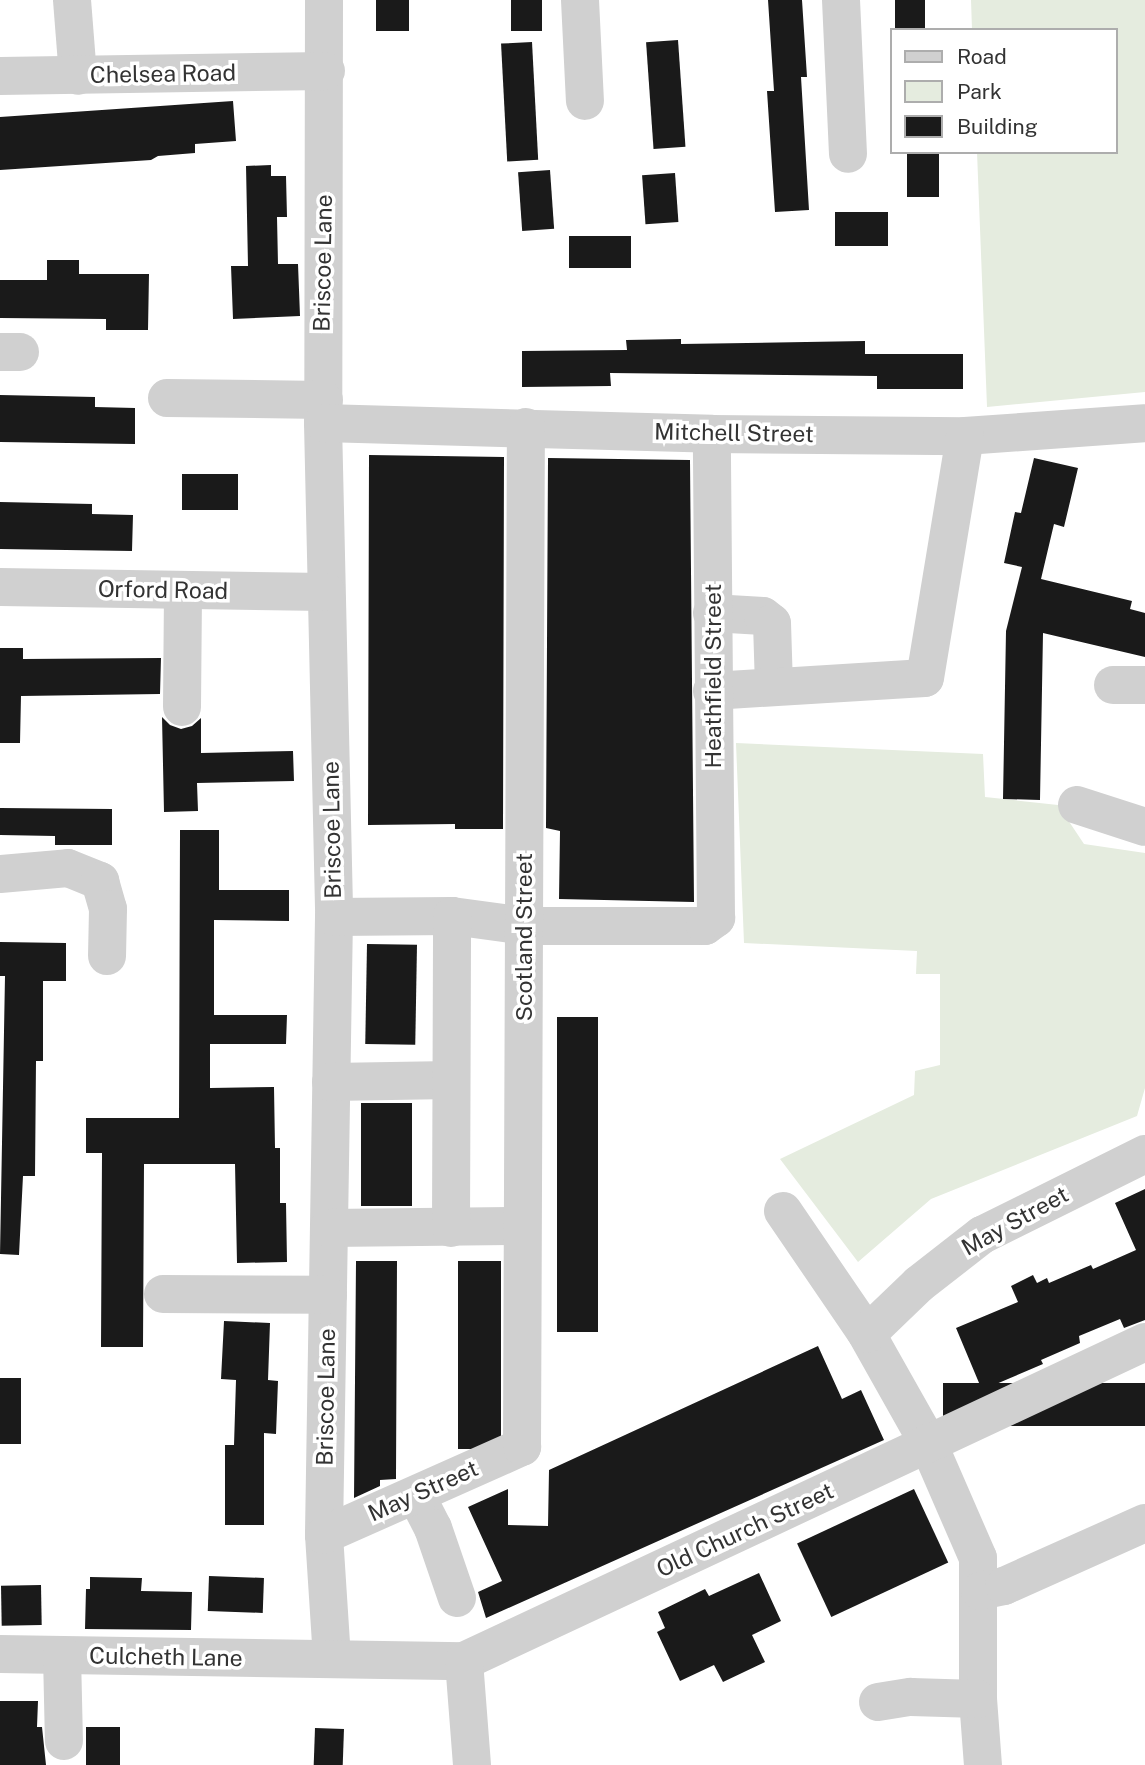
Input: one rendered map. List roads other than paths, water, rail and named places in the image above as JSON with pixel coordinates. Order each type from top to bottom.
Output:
[{"type":"street","points":[[72,0],[78,76]]},
{"type":"street","name":"Briscoe Lane","points":[[324,0],[324,412],[334,917],[324,1535],[332,1659]]},
{"type":"street","points":[[580,0],[585,101]]},
{"type":"street","points":[[841,0],[848,154]]},
{"type":"street","name":"Chelsea Road","points":[[0,76],[326,71]]},
{"type":"street","name":"Mitchell Street","points":[[167,398],[526,427],[712,434],[965,436],[1145,423]]},
{"type":"street","name":"Scotland Street","points":[[522,1447],[526,427]]},
{"type":"street","name":"Heathfield Street","points":[[525,926],[705,926],[716,918],[712,691],[712,434]]},
{"type":"street","points":[[712,691],[925,678],[965,436]]},
{"type":"street","name":"Orford Road","points":[[0,587],[326,592]]},
{"type":"street","points":[[182,706],[183,590]]},
{"type":"street","points":[[712,613],[763,616],[772,623],[774,687]]},
{"type":"street","points":[[1077,805],[1145,827]]},
{"type":"street","points":[[0,874],[68,868],[100,881],[108,909],[107,956]]},
{"type":"street","points":[[334,917],[452,916],[525,926]]},
{"type":"street","points":[[451,1228],[452,916]]},
{"type":"street","points":[[331,1082],[451,1080]]},
{"type":"street","name":"May Street","points":[[867,1334],[928,1276],[982,1235],[1145,1154]]},
{"type":"street","points":[[783,1211],[867,1334],[928,1443],[978,1558],[978,1699],[983,1765]]},
{"type":"street","points":[[329,1228],[521,1226]]},
{"type":"street","points":[[163,1294],[328,1295]]},
{"type":"street","name":"Old Church Street","points":[[332,1659],[464,1661],[1145,1342]]},
{"type":"street","name":"May Street","points":[[324,1535],[522,1447]]},
{"type":"street","points":[[416,1495],[433,1528],[457,1598]]},
{"type":"street","points":[[980,1591],[1004,1586],[1145,1523]]},
{"type":"street","name":"Culcheth Lane","points":[[0,1654],[332,1659]]},
{"type":"street","points":[[62,1655],[64,1741]]},
{"type":"street","points":[[464,1661],[472,1765]]},
{"type":"street","points":[[878,1702],[911,1697],[978,1699]]}]
